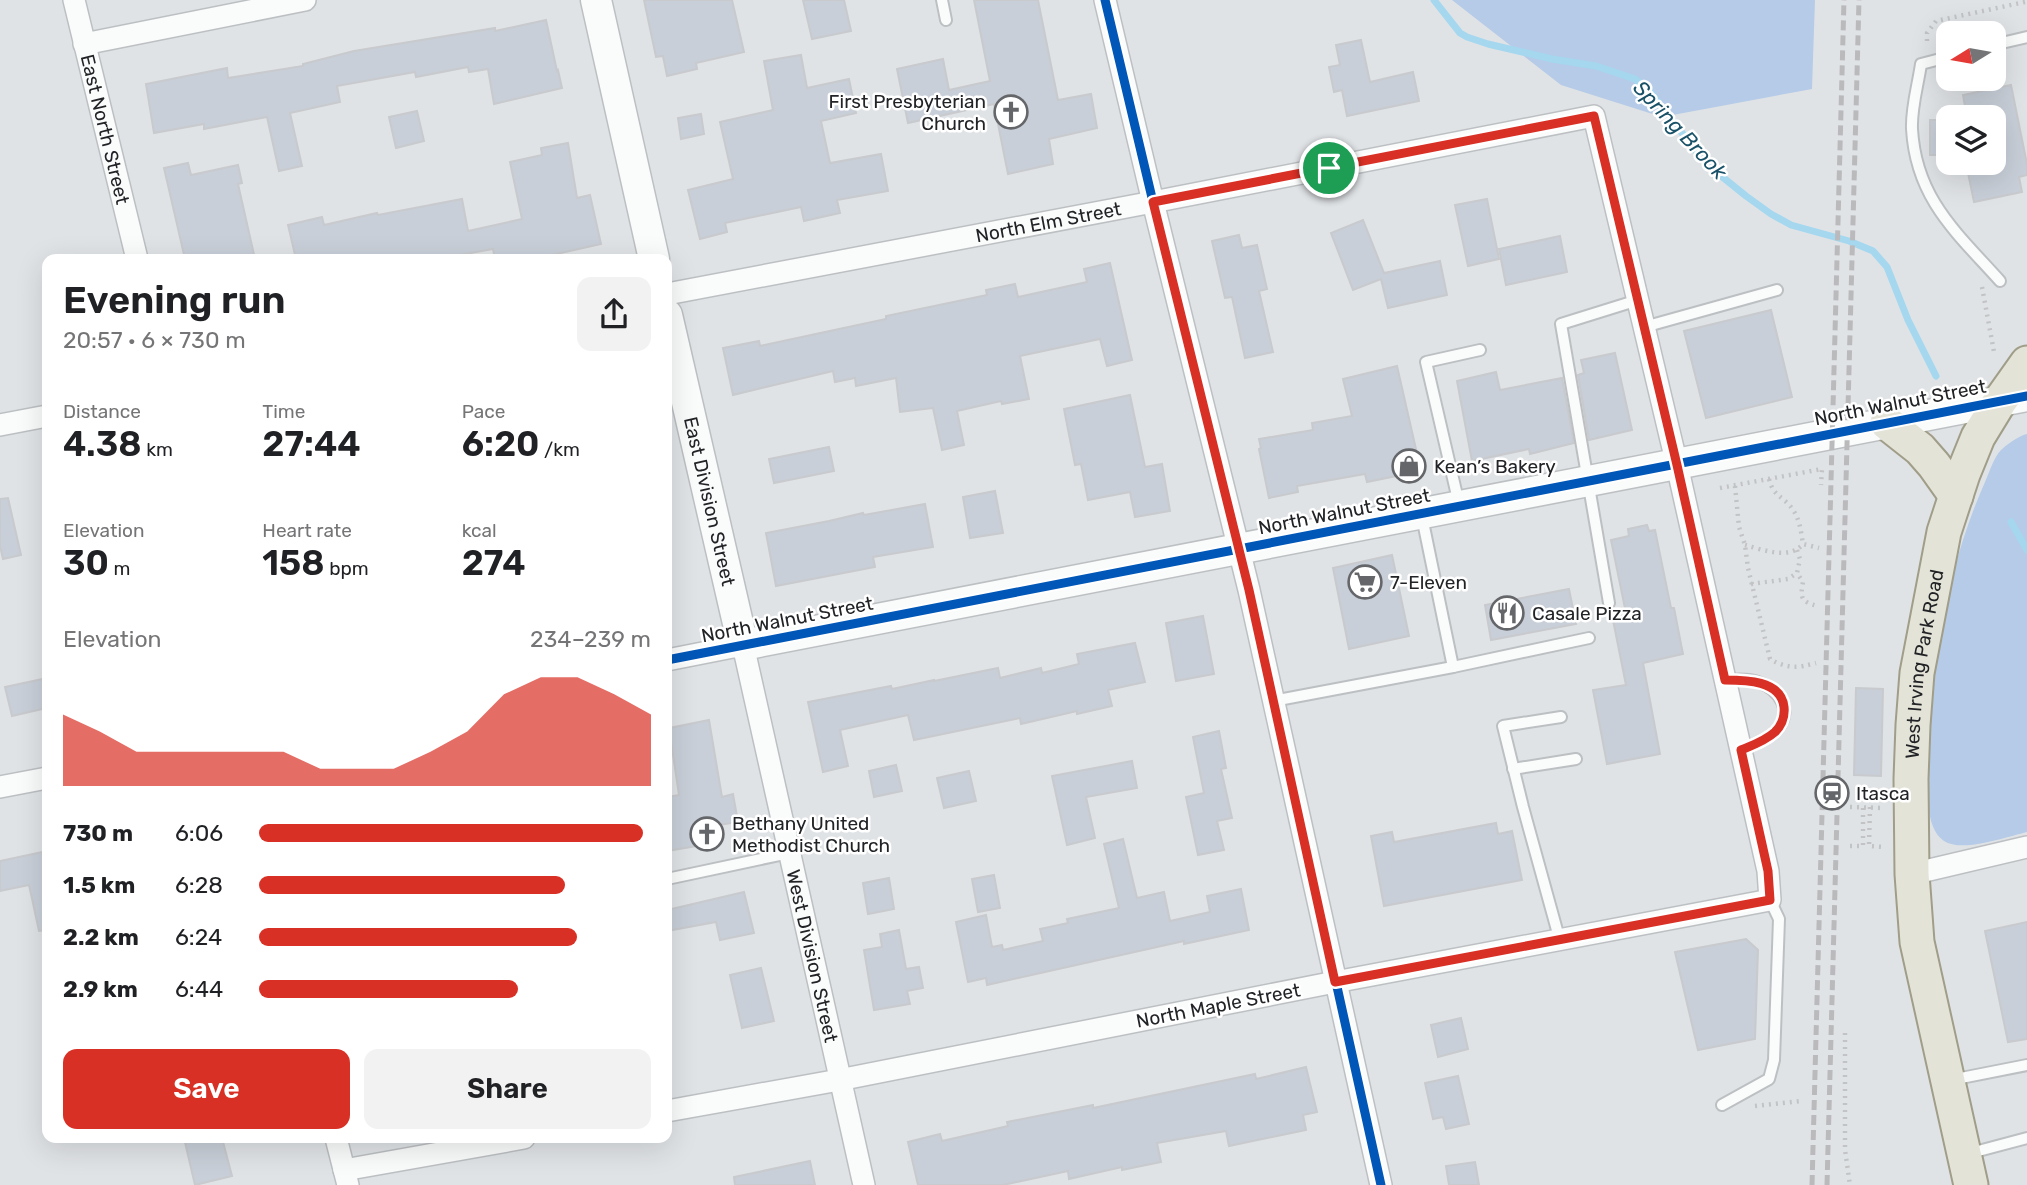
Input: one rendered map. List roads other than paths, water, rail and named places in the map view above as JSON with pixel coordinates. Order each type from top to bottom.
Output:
[{"type":"main road","name":"West Irving Park Road","points":[[1968,1170],[1917,942],[1912,874],[1911,779],[1917,673],[1944,532],[1956,496],[1978,437],[2013,398],[2027,363]]},
{"type":"main road","points":[[1887,423],[1920,449],[1956,496]]},
{"type":"street","name":"East North Street","points":[[74,0],[136,254]]},
{"type":"street","points":[[84,44],[305,0]]},
{"type":"street","points":[[596,0],[653,254]]},
{"type":"street","points":[[1105,0],[1239,549],[1381,1185]]},
{"type":"street","name":"North Elm Street","points":[[672,294],[1594,116],[1638,300]]},
{"type":"street","points":[[1638,300],[1768,871],[1770,900]]},
{"type":"street","name":"East Division Street","points":[[672,337],[743,645]]},
{"type":"street","name":"North Walnut Street","points":[[672,659],[2013,398]]},
{"type":"street","points":[[0,425],[42,417]]},
{"type":"street","name":"West Division Street","points":[[743,645],[864,1185]]},
{"type":"street","points":[[0,787],[42,779]]},
{"type":"street","points":[[1912,874],[2027,847]]},
{"type":"street","name":"North Maple Street","points":[[672,1110],[1770,900]]},
{"type":"street","points":[[337,1143],[346,1178],[502,1143]]},
{"type":"lane","points":[[942,0],[946,20]]},
{"type":"lane","points":[[2006,43],[2027,37]]},
{"type":"lane","points":[[1936,60],[1921,64],[1912,128],[1919,175],[1942,218],[2000,281]]},
{"type":"lane","points":[[1644,327],[1777,290]]},
{"type":"lane","points":[[1609,603],[1561,324],[1638,300]]},
{"type":"lane","points":[[1459,506],[1426,362],[1480,350]]},
{"type":"lane","points":[[1421,514],[1453,667]]},
{"type":"lane","points":[[1273,701],[1589,638]]},
{"type":"lane","points":[[1725,680],[1757,682],[1776,692],[1783,702],[1782,724],[1762,741],[1741,750]]},
{"type":"lane","points":[[1560,941],[1503,726],[1561,717]]},
{"type":"lane","points":[[1513,769],[1576,758]]},
{"type":"lane","points":[[672,878],[789,853]]},
{"type":"lane","points":[[1722,1105],[1769,1079],[1774,1060],[1779,919],[1770,900]]},
{"type":"lane","points":[[1948,1081],[2027,1065]]},
{"type":"lane","points":[[1968,1170],[2027,1139]]},
{"type":"waterway","name":"Spring Brook","points":[[1434,0],[1460,33],[1467,37],[1552,59],[1596,66],[1635,79],[1648,89],[1696,151],[1715,171],[1746,196],[1791,225],[1849,241],[1873,251],[1887,267],[1908,320],[1936,376]]},
{"type":"waterway","name":"Spring Brook","points":[[2011,522],[2027,550]]},
{"type":"railway","points":[[1812,1185],[1844,0]]},
{"type":"railway","points":[[1827,1185],[1859,0]]},
{"type":"place","name":"First Presbyterian Church","points":[[1011,112]]},
{"type":"place","name":"Kean’s Bakery","points":[[1409,466]]},
{"type":"place","name":"7-Eleven","points":[[1365,582]]},
{"type":"place","name":"Casale Pizza","points":[[1507,613]]},
{"type":"place","name":"Itasca","points":[[1832,793]]},
{"type":"place","name":"Bethany United Methodist Church","points":[[707,834]]}]
